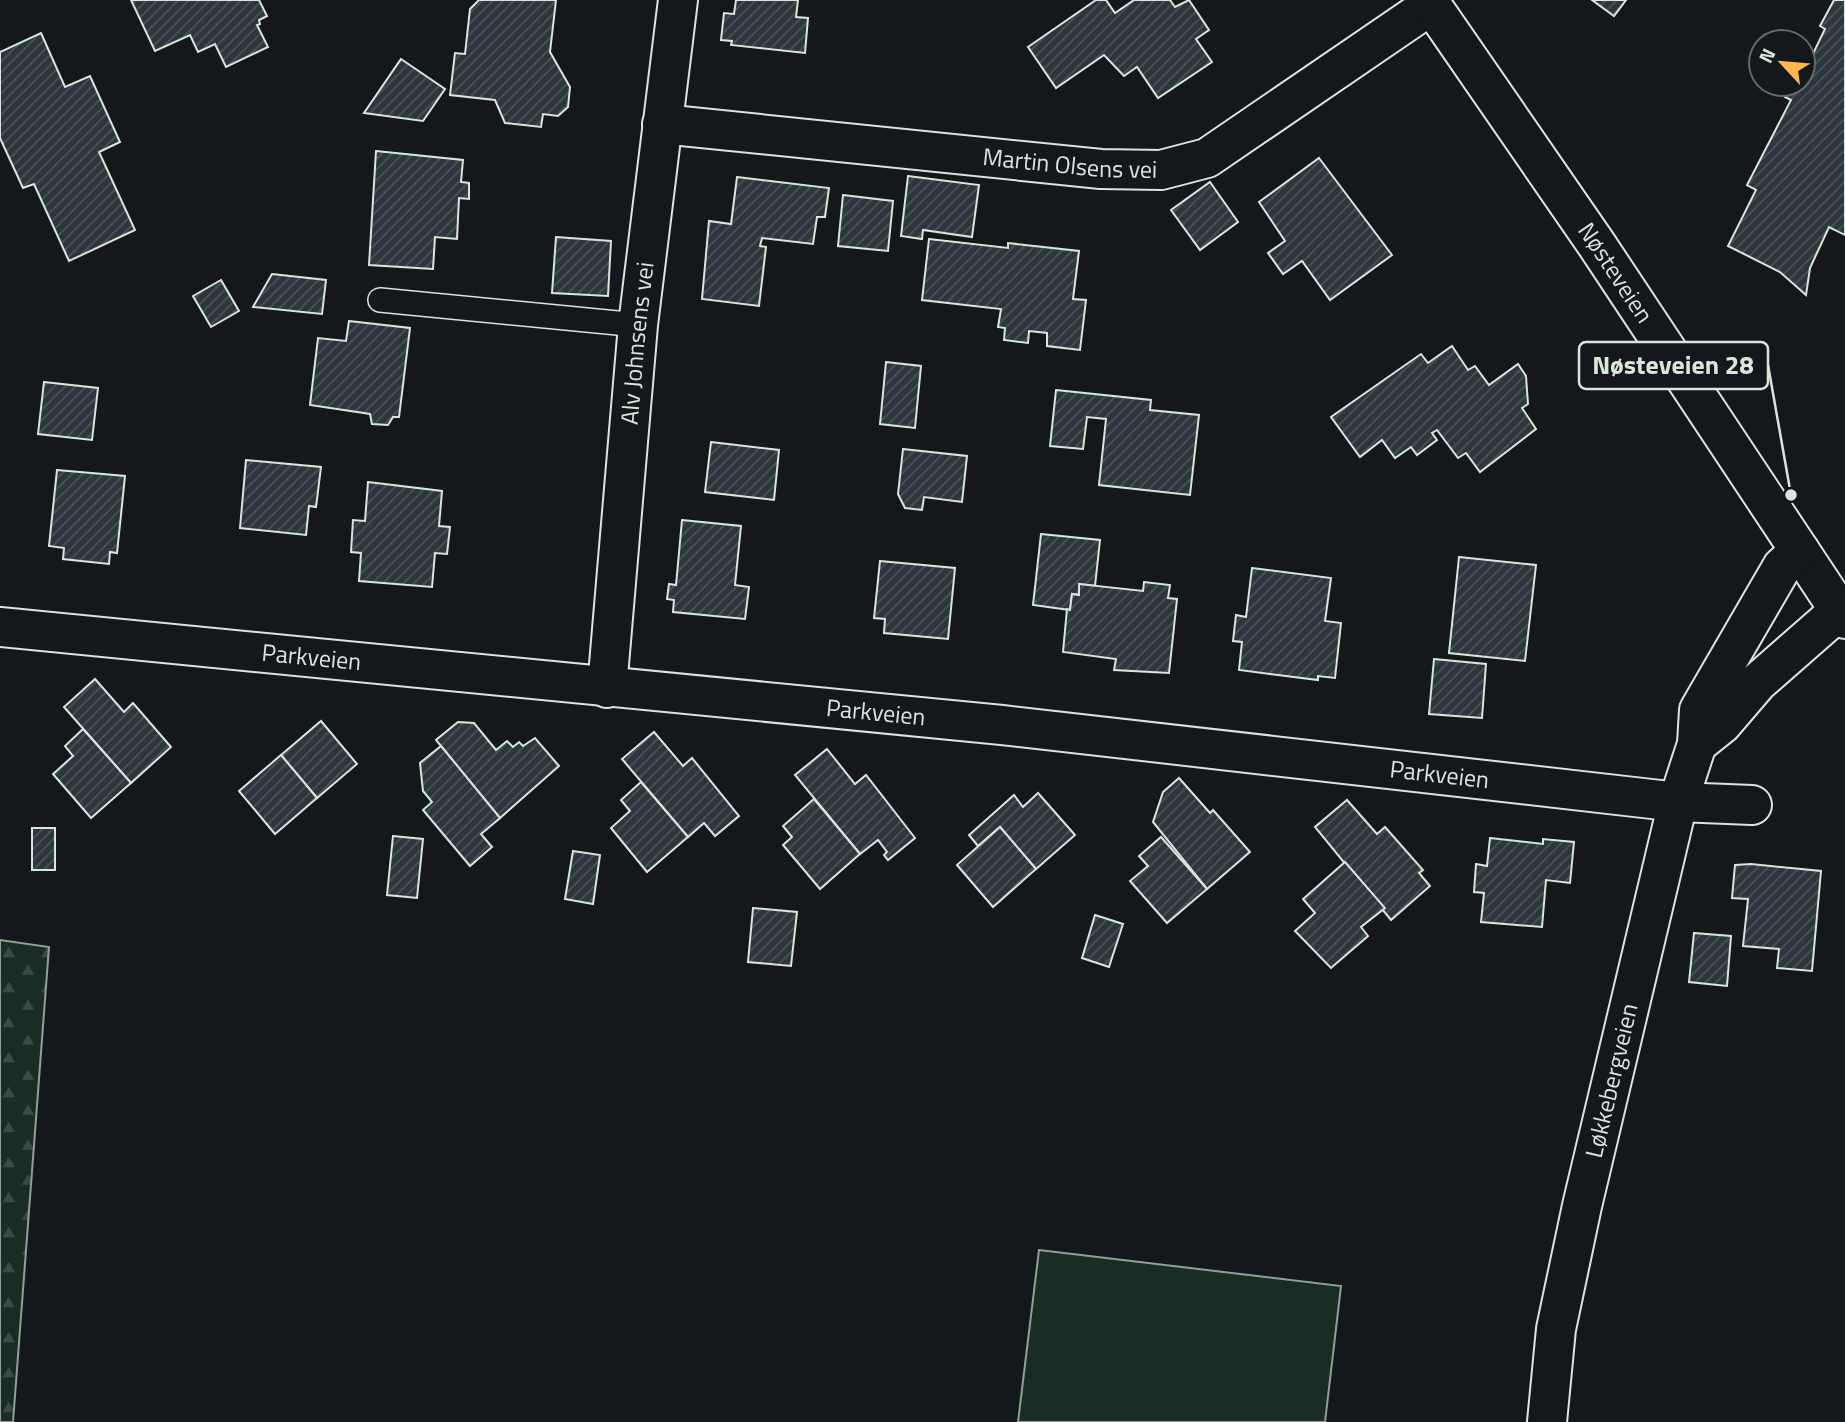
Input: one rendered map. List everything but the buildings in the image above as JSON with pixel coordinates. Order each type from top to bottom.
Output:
[{"type":"street","name":"Alv Johnsens vei","points":[[607,688],[638,325],[678,0]]},
{"type":"street","name":"Martin Olsens vei","points":[[662,124],[1101,169],[1161,170],[1207,158],[1430,2]]},
{"type":"street","name":"Nøsteveien","points":[[1430,2],[1597,245],[1842,615]]},
{"type":"street","name":"Løkkebergveien","points":[[1547,1422],[1556,1329],[1678,802],[1696,744],[1699,710],[1782,567],[1800,551]]},
{"type":"street","points":[[1696,744],[1722,724],[1758,682],[1842,615]]},
{"type":"street","name":"Parkveien","points":[[0,627],[1002,725],[1678,802],[1752,805]]},
{"type":"lane","points":[[380,300],[638,325]]},
{"type":"green space","points":[[0,940],[49,947],[13,1422],[0,1422]]},
{"type":"green space","points":[[1039,1250],[1341,1286],[1325,1422],[1018,1422]]},
{"type":"place","name":"Nøsteveien 28","points":[[1791,495]]}]
